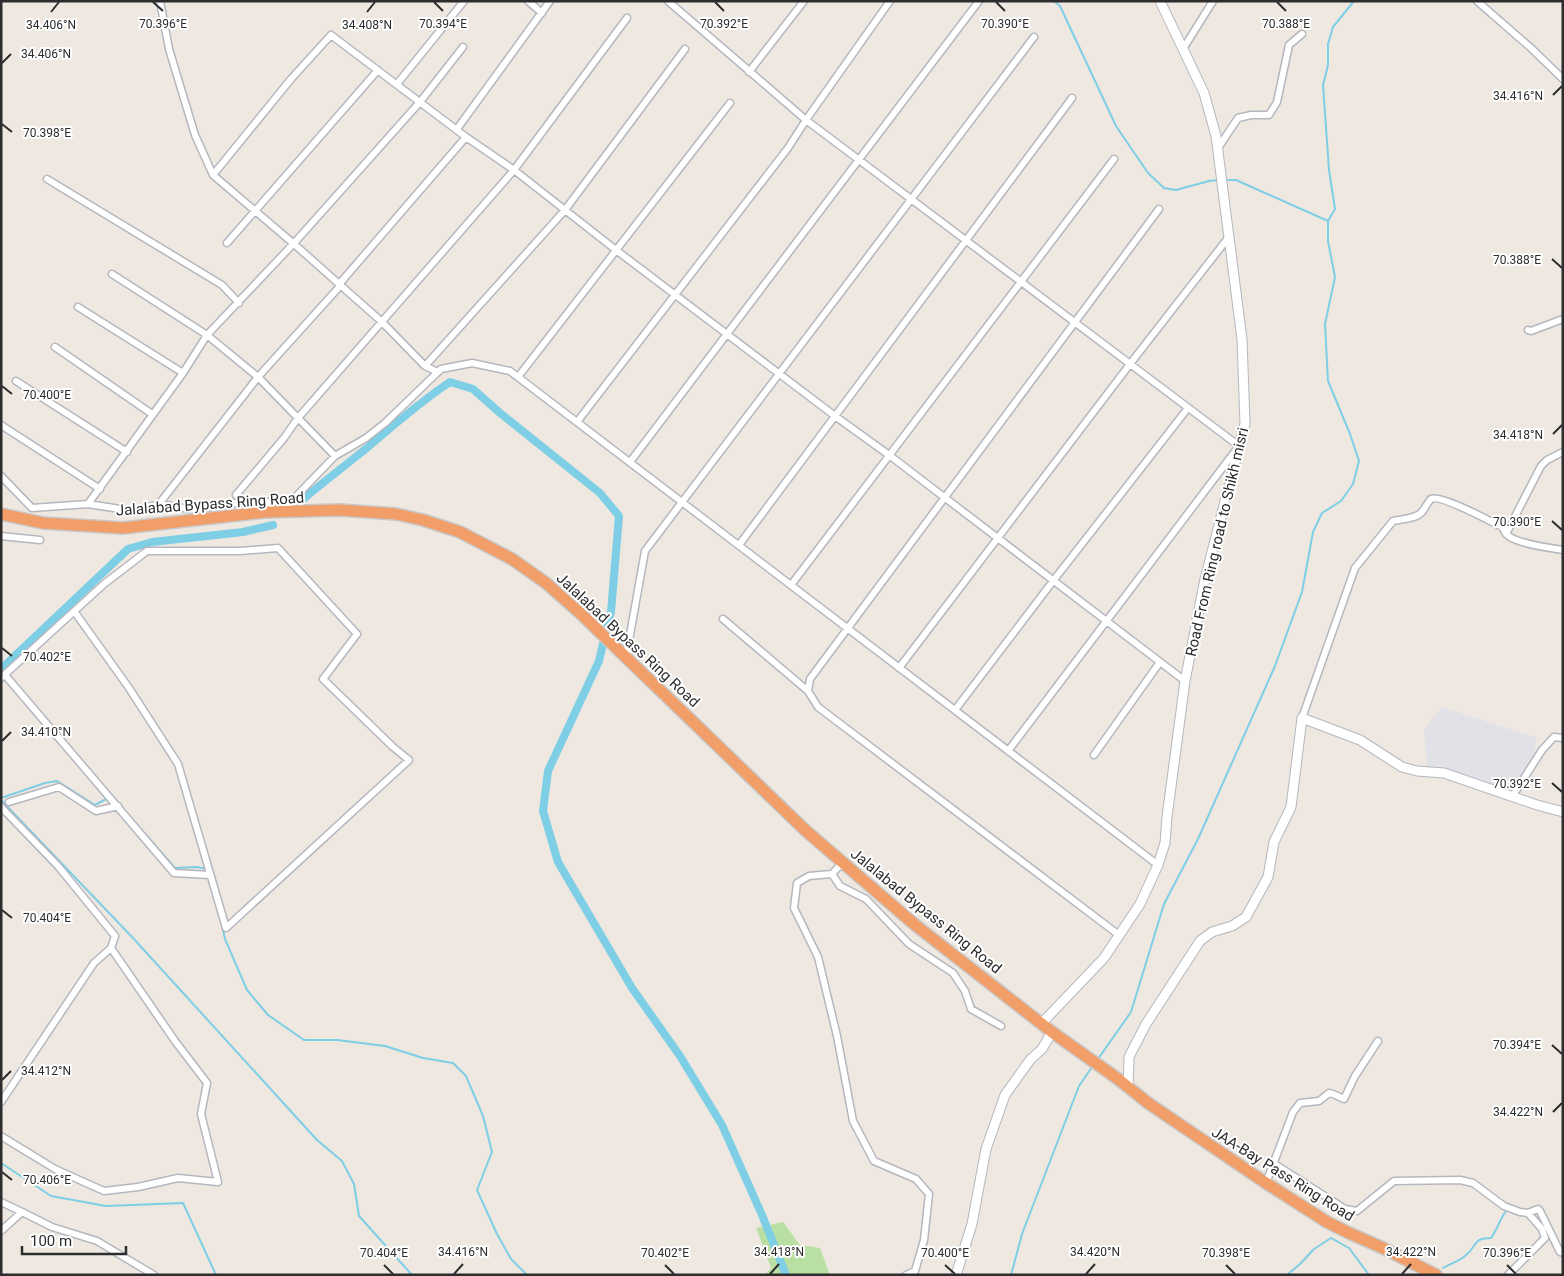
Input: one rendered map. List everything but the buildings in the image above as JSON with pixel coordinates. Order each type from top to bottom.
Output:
[{"type":"highway","name":"Jalalabad Bypass Ring Road","points":[[1,514],[43,523],[123,528],[265,512],[340,510],[396,514],[423,520],[460,532],[512,559],[546,583],[580,613],[805,830],[842,863],[914,924],[1052,1032],[1128,1088]]},
{"type":"highway","name":"JAA-Bay Pass Ring Road","points":[[1128,1088],[1196,1136],[1327,1222],[1436,1275]]},
{"type":"street","points":[[160,1],[169,49],[184,102],[195,135],[213,175],[341,285],[382,322],[425,366],[438,372]]},
{"type":"street","points":[[397,84],[464,1]]},
{"type":"street","points":[[528,1],[542,13]]},
{"type":"street","points":[[457,130],[550,1]]},
{"type":"street","points":[[668,1],[806,120],[1239,446],[1008,751]]},
{"type":"street","points":[[749,72],[804,1]]},
{"type":"street","points":[[577,422],[788,148],[890,1]]},
{"type":"street","points":[[630,462],[979,1]]},
{"type":"street","name":"Road From Ring road to Shikh misri","points":[[1042,1023],[1104,958],[1140,904],[1158,865],[1165,844],[1185,681],[1205,579],[1245,424],[1242,339],[1223,200],[1218,148],[1204,93],[1160,1]]},
{"type":"street","points":[[1183,48],[1213,1]]},
{"type":"street","points":[[1477,1],[1563,79]]},
{"type":"street","points":[[236,495],[284,438],[298,418],[514,170],[627,18]]},
{"type":"street","points":[[1218,148],[1238,118],[1251,115],[1269,115],[1277,102],[1289,45],[1302,34]]},
{"type":"street","points":[[213,175],[291,79],[331,35],[466,137],[514,170],[675,295],[889,455],[1185,681]]},
{"type":"street","points":[[626,657],[645,551],[1034,37]]},
{"type":"street","points":[[88,504],[183,373],[207,335],[294,244],[420,102],[463,47]]},
{"type":"street","points":[[425,366],[565,210],[685,49]]},
{"type":"street","points":[[227,243],[378,70]]},
{"type":"street","points":[[739,545],[1072,98]]},
{"type":"street","points":[[518,377],[730,103]]},
{"type":"street","points":[[159,504],[258,377],[341,285],[341,282],[466,137]]},
{"type":"street","points":[[791,585],[1114,159]]},
{"type":"street","points":[[47,179],[222,285],[239,303]]},
{"type":"street","points":[[808,691],[810,679],[1159,209]]},
{"type":"street","points":[[899,668],[1228,238]]},
{"type":"street","points":[[112,274],[207,335],[258,377],[335,456]]},
{"type":"street","points":[[78,308],[183,373]]},
{"type":"street","points":[[1528,330],[1531,331],[1563,319]]},
{"type":"street","points":[[54,347],[152,414]]},
{"type":"street","points":[[280,512],[335,456],[366,438],[385,423],[441,369],[472,363],[510,371],[1158,865]]},
{"type":"street","points":[[16,381],[127,452]]},
{"type":"street","points":[[955,710],[1188,408]]},
{"type":"street","points":[[1,426],[100,489]]},
{"type":"street","points":[[1506,534],[1541,466],[1547,460],[1563,452]]},
{"type":"street","points":[[1,476],[32,508],[88,504],[133,511],[159,504],[196,510],[235,503],[270,502],[265,512]]},
{"type":"street","points":[[1128,1088],[1129,1057],[1146,1024],[1200,941],[1212,932],[1232,926],[1246,917],[1268,877],[1274,842],[1291,807],[1302,718],[1355,568],[1394,521],[1412,518],[1420,514],[1433,498],[1445,500],[1502,527],[1511,538],[1546,548],[1563,550]]},
{"type":"street","points":[[1,536],[40,540]]},
{"type":"street","points":[[74,611],[129,688],[178,764],[226,928],[409,760],[393,748],[323,679],[358,634],[278,548],[240,551],[147,551],[104,584],[74,611],[3,676],[118,806],[174,873],[210,874]]},
{"type":"street","points":[[723,619],[808,691],[818,707],[1119,935]]},
{"type":"street","points":[[1094,755],[1160,662]]},
{"type":"street","points":[[1302,718],[1360,740],[1402,766],[1417,771],[1444,773],[1512,797],[1563,812]]},
{"type":"street","points":[[1512,797],[1542,750],[1554,737],[1563,738]]},
{"type":"street","points":[[9,802],[58,786],[96,811],[118,806]]},
{"type":"street","points":[[1,807],[58,866],[115,936],[111,948],[94,963],[1,1102]]},
{"type":"street","points":[[842,863],[832,874],[809,876],[798,883],[794,908],[818,957],[837,1036],[853,1121],[874,1161],[916,1179],[929,1194],[924,1240],[915,1271],[906,1275]]},
{"type":"street","points":[[832,874],[840,886],[866,900],[909,944],[953,973],[965,991],[972,1009],[1001,1026]]},
{"type":"street","points":[[1,1136],[55,1169],[104,1191],[138,1187],[178,1178],[218,1182],[200,1114],[207,1083],[175,1042],[111,948]]},
{"type":"street","points":[[956,1275],[972,1224],[986,1149],[1005,1095],[1030,1060],[1042,1049],[1052,1032]]},
{"type":"street","points":[[1266,1183],[1293,1112],[1300,1103],[1319,1101],[1329,1093],[1344,1099],[1355,1076],[1378,1040]]},
{"type":"street","points":[[1273,1163],[1345,1209],[1357,1211],[1394,1181],[1460,1180],[1474,1183],[1504,1206],[1528,1213],[1538,1209],[1560,1252],[1563,1253]]},
{"type":"street","points":[[1,1202],[52,1228],[97,1241],[154,1275]]},
{"type":"street","points":[[1,1231],[22,1212]]},
{"type":"street","points":[[1508,1275],[1545,1238],[1542,1229],[1528,1213]]},
{"type":"shaded area","points":[[1442,707],[1537,738],[1533,758],[1521,793],[1427,767],[1424,729]]},
{"type":"green space","points":[[783,1222],[800,1245],[820,1248],[830,1275],[765,1275],[771,1268],[756,1228]]},
{"type":"waterway","points":[[1054,1],[1060,6],[1116,126],[1148,173],[1164,188],[1176,190],[1219,180]]},
{"type":"waterway","points":[[1098,1059],[1131,1012],[1164,904],[1198,839],[1275,666],[1302,592],[1313,532],[1322,513],[1341,501],[1353,484],[1359,461],[1328,381],[1325,324],[1335,277],[1328,241],[1328,221],[1335,209],[1329,170],[1323,85],[1328,65],[1328,44],[1333,27],[1354,1]]},
{"type":"waterway","points":[[1224,180],[1236,180],[1328,221]]},
{"type":"waterway","points":[[301,501],[439,389],[450,382],[473,389],[600,493],[619,516],[611,612],[607,630]]},
{"type":"waterway","points":[[1,669],[128,549],[152,542],[243,532],[273,525]]},
{"type":"waterway","points":[[603,644],[599,661],[548,771],[543,811],[558,862],[632,988],[680,1056],[722,1125],[786,1275]]},
{"type":"waterway","points":[[1,798],[45,783],[57,781],[95,805],[108,798]]},
{"type":"waterway","points":[[1,800],[133,938],[317,1140],[342,1161],[354,1184],[359,1216],[412,1275]]},
{"type":"waterway","points":[[146,835],[175,868],[197,867],[206,869]]},
{"type":"waterway","points":[[222,925],[225,939],[247,990],[268,1015],[304,1040],[337,1040],[385,1046],[423,1058],[453,1063],[466,1076],[483,1116],[492,1152],[477,1190],[497,1234],[511,1259],[527,1275]]},
{"type":"waterway","points":[[1011,1275],[1022,1234],[1079,1086],[1092,1067]]},
{"type":"waterway","points":[[1,1163],[51,1196],[106,1206],[183,1203],[216,1275]]},
{"type":"waterway","points":[[1443,1268],[1465,1256],[1481,1239],[1491,1238],[1506,1211]]},
{"type":"waterway","points":[[1287,1275],[1314,1249],[1331,1238],[1349,1248],[1369,1275]]}]
